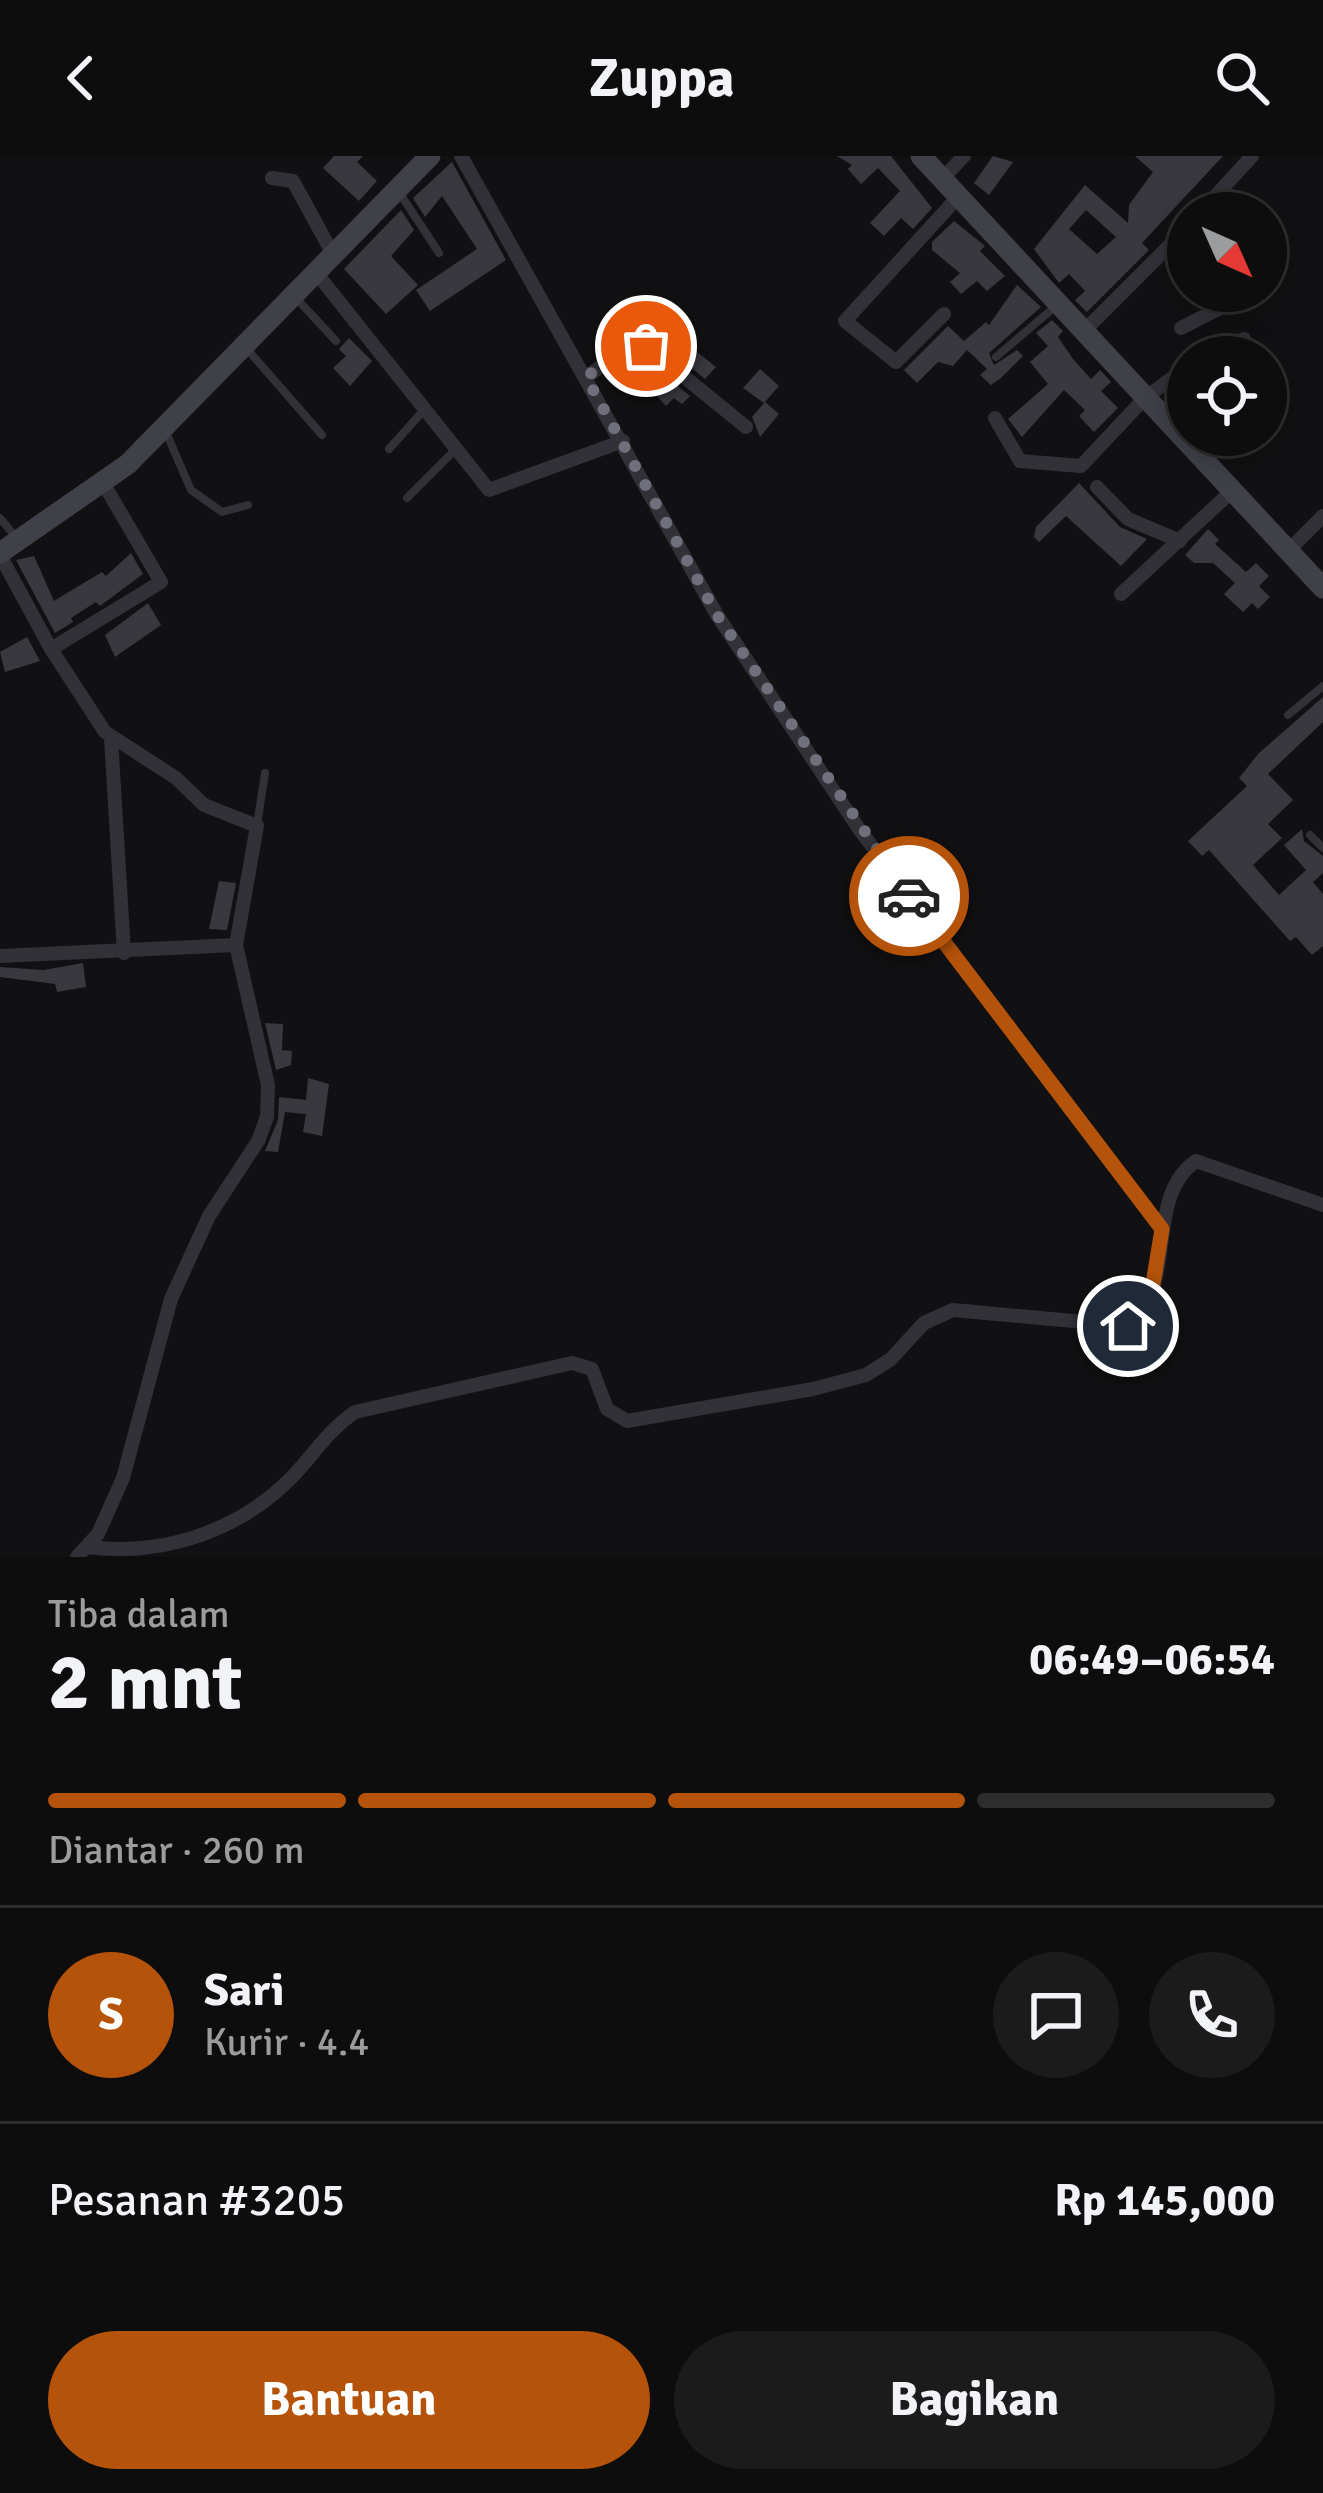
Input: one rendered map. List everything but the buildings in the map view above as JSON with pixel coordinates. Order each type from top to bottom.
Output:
[{"type":"main road","points":[[6,550],[105,486],[246,348],[430,156]]},
{"type":"main road","points":[[921,156],[1167,418]]},
{"type":"main road","points":[[1204,456],[1323,588]]},
{"type":"street","points":[[461,156],[717,615],[859,829],[1162,1229]]},
{"type":"street","points":[[942,179],[964,156]]},
{"type":"street","points":[[1219,192],[1252,156]]},
{"type":"street","points":[[272,178],[293,181],[334,256]]},
{"type":"street","points":[[944,314],[896,362],[845,321],[958,197]]},
{"type":"street","points":[[1083,332],[1167,251]]},
{"type":"street","points":[[318,274],[493,491],[623,441]]},
{"type":"street","points":[[1181,328],[1212,312]]},
{"type":"street","points":[[586,377],[640,343],[746,427]]},
{"type":"street","points":[[995,418],[1020,461],[1081,466],[1144,398],[1167,381]]},
{"type":"street","points":[[51,649],[161,582],[105,486]]},
{"type":"street","points":[[1097,487],[1140,526],[1180,541]]},
{"type":"street","points":[[1121,595],[1232,491]]},
{"type":"street","points":[[1288,550],[1323,516]]},
{"type":"street","points":[[6,550],[51,649],[111,738],[176,778],[204,805],[257,826],[236,945],[268,1084],[267,1118],[209,1216],[171,1300],[123,1478],[83,1552],[115,1554],[206,1542],[229,1531],[355,1412],[572,1363],[592,1370],[610,1414],[627,1421],[813,1389],[866,1375],[891,1359],[924,1323],[953,1310],[1128,1326],[1150,1302],[1162,1229],[1187,1168],[1201,1160],[1323,1205]]},
{"type":"street","points":[[111,738],[124,953]]},
{"type":"street","points":[[0,956],[236,945]]},
{"type":"lane","points":[[398,191],[439,253]]},
{"type":"lane","points":[[295,297],[336,341]]},
{"type":"lane","points":[[996,357],[1058,304]]},
{"type":"lane","points":[[246,348],[322,435]]},
{"type":"lane","points":[[389,449],[425,409]]},
{"type":"lane","points":[[165,429],[196,494],[222,512],[248,505]]},
{"type":"lane","points":[[407,498],[457,448]]},
{"type":"lane","points":[[0,518],[6,550]]},
{"type":"lane","points":[[1288,715],[1323,686]]},
{"type":"lane","points":[[257,826],[265,772]]},
{"type":"lane","points":[[1310,835],[1323,848]]},
{"type":"way so far","points":[[646,346],[634,343],[586,377],[717,615],[909,896]]},
{"type":"route","points":[[909,896],[1162,1229],[1150,1302],[1128,1326]]}]
